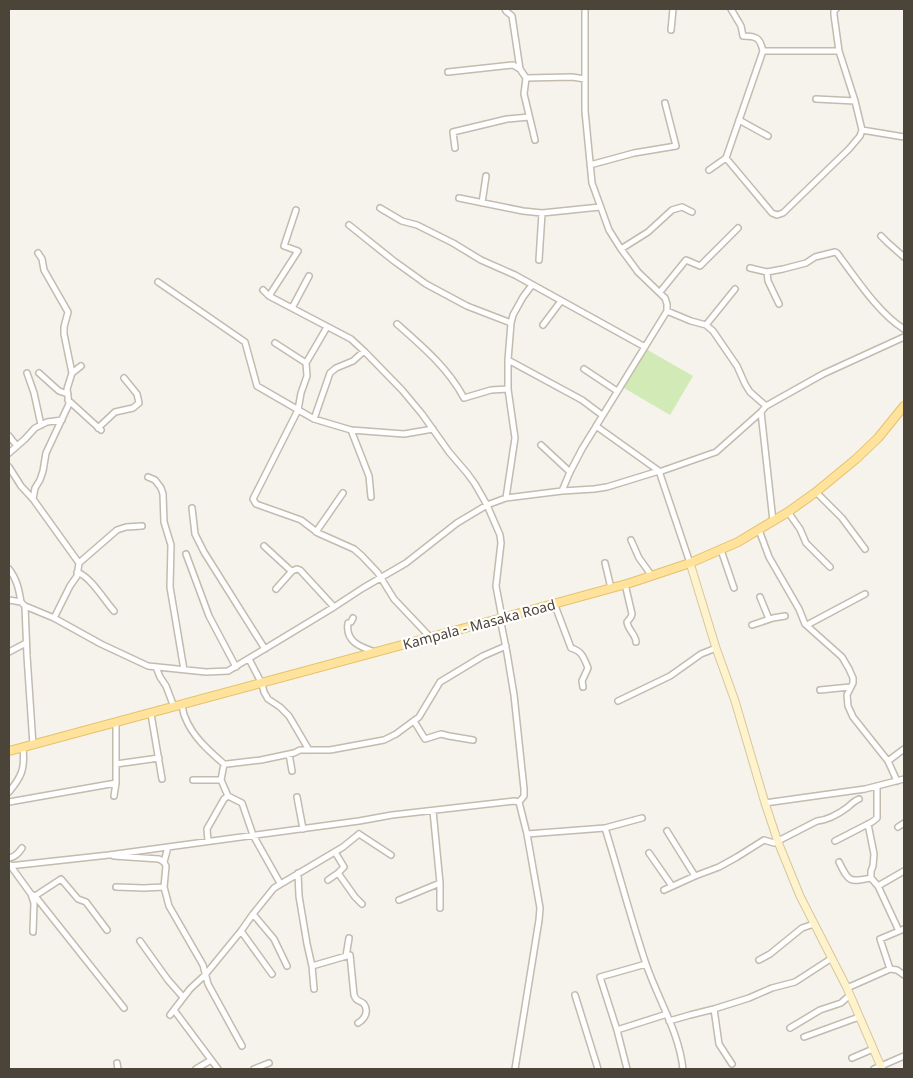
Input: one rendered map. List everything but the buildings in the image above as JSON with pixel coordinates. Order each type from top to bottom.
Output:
[{"type":"main road","name":"Kampala - Masaka Road","points":[[9,751],[554,604],[690,564],[759,530],[816,492],[878,438],[904,406]]},
{"type":"street","points":[[505,9],[512,16],[520,68],[526,78],[524,94],[535,140]]},
{"type":"street","points":[[562,491],[570,472],[602,415],[667,311],[665,298],[638,272],[609,230],[592,184],[585,111],[585,9]]},
{"type":"street","points":[[671,30],[673,9]]},
{"type":"street","points":[[709,170],[726,158],[763,52],[759,40],[743,36],[741,26],[731,9]]},
{"type":"street","points":[[726,158],[772,213],[777,215],[783,213],[860,136],[862,130],[855,101],[839,51],[834,16],[835,9]]},
{"type":"street","points":[[763,52],[839,51]]},
{"type":"street","points":[[448,72],[513,65],[520,68]]},
{"type":"street","points":[[526,78],[585,79]]},
{"type":"street","points":[[816,99],[855,101]]},
{"type":"street","points":[[590,164],[634,153],[676,146],[664,103]]},
{"type":"street","points":[[455,148],[453,132],[507,119],[529,117]]},
{"type":"street","points":[[739,120],[768,136]]},
{"type":"street","points":[[862,130],[904,137]]},
{"type":"street","points":[[482,203],[486,176]]},
{"type":"street","points":[[459,198],[542,213],[600,207]]},
{"type":"street","points":[[621,249],[648,232],[672,210],[682,207],[692,212]]},
{"type":"street","points":[[380,208],[402,221],[417,225],[480,260],[515,275],[645,347]]},
{"type":"street","points":[[269,296],[298,251],[284,246],[296,210]]},
{"type":"street","points":[[539,260],[542,213]]},
{"type":"street","points":[[349,225],[426,284],[467,306],[511,323]]},
{"type":"street","points":[[660,292],[686,260],[700,266],[738,228]]},
{"type":"street","points":[[881,236],[904,257]]},
{"type":"street","points":[[32,499],[43,471],[46,453],[68,404],[67,389],[72,373],[64,334],[68,312],[44,270],[42,258],[38,253]]},
{"type":"street","points":[[750,268],[766,272],[806,263],[814,257],[837,253],[881,309],[893,322],[904,329]]},
{"type":"street","points":[[766,272],[768,281],[779,304]]},
{"type":"street","points":[[292,308],[309,276]]},
{"type":"street","points":[[158,282],[245,342],[258,386],[314,419],[351,430],[404,434],[432,429]]},
{"type":"street","points":[[506,498],[515,438],[508,389],[511,323],[513,315],[532,285]]},
{"type":"street","points":[[706,324],[735,289]]},
{"type":"street","points":[[262,290],[269,296],[351,339],[364,350],[402,390],[476,484],[500,534],[501,543],[496,586],[514,695],[524,790],[524,796],[519,802]]},
{"type":"street","points":[[543,325],[561,301]]},
{"type":"street","points":[[667,311],[691,321],[706,324],[737,366],[750,392],[766,406]]},
{"type":"street","points":[[397,324],[428,352],[456,384],[464,398],[491,390],[508,389]]},
{"type":"street","points":[[327,327],[306,363],[307,376],[298,410],[253,499],[256,504],[301,520],[316,532],[354,549],[378,573],[394,598],[430,637]]},
{"type":"street","points":[[9,600],[54,618],[101,644],[148,666],[206,672],[228,671],[406,563],[486,504],[506,498],[607,487],[659,472],[716,452],[766,406],[824,374],[904,337]]},
{"type":"street","points":[[274,343],[306,363]]},
{"type":"street","points":[[314,419],[330,373],[336,368],[353,361],[364,350]]},
{"type":"street","points":[[508,360],[582,400],[602,415]]},
{"type":"street","points":[[72,373],[81,366]]},
{"type":"street","points":[[584,369],[617,391]]},
{"type":"street","points":[[28,373],[42,425]]},
{"type":"street","points":[[39,373],[59,391],[68,394]]},
{"type":"street","points":[[68,400],[100,429],[115,412],[133,408],[139,403],[137,394],[124,378]]},
{"type":"street","points":[[761,412],[773,521]]},
{"type":"street","points":[[9,453],[35,428],[47,422],[62,420]]},
{"type":"street","points":[[596,426],[659,472],[735,701],[765,803],[778,842],[800,896],[847,988],[879,1068],[904,1056]]},
{"type":"street","points":[[351,430],[369,476],[371,497]]},
{"type":"street","points":[[9,436],[17,446]]},
{"type":"street","points":[[541,445],[570,472]]},
{"type":"street","points":[[9,466],[79,563]]},
{"type":"street","points":[[148,477],[155,480],[162,488],[164,522],[171,545],[170,587],[184,670]]},
{"type":"street","points":[[816,492],[842,518],[864,549]]},
{"type":"street","points":[[316,532],[343,493]]},
{"type":"street","points":[[192,508],[195,534],[204,552],[264,649]]},
{"type":"street","points":[[788,512],[800,529],[806,543],[830,567]]},
{"type":"street","points":[[54,618],[77,576],[79,563],[116,530],[142,526]]},
{"type":"street","points":[[759,530],[769,557],[807,625],[842,657],[853,678],[853,683],[847,695],[848,706],[853,717],[888,761],[896,781]]},
{"type":"street","points":[[631,540],[639,558],[652,576]]},
{"type":"street","points":[[264,546],[292,571]]},
{"type":"street","points":[[721,550],[734,588]]},
{"type":"street","points":[[186,554],[209,616],[236,667]]},
{"type":"street","points":[[605,563],[611,588]]},
{"type":"street","points":[[9,569],[13,574],[23,604],[33,745]]},
{"type":"street","points":[[276,589],[292,571],[297,569],[334,607]]},
{"type":"street","points":[[77,572],[86,577],[114,611]]},
{"type":"street","points":[[624,584],[632,614],[627,625],[636,642]]},
{"type":"street","points":[[807,625],[865,594]]},
{"type":"street","points":[[760,597],[769,619]]},
{"type":"street","points":[[554,604],[571,648],[581,654],[588,668],[582,680],[583,687]]},
{"type":"street","points":[[752,624],[785,616]]},
{"type":"street","points":[[353,618],[348,623],[348,635],[354,643],[376,652]]},
{"type":"street","points":[[9,652],[26,643]]},
{"type":"street","points":[[156,667],[193,732],[210,752],[224,764],[227,764],[261,760],[300,750],[330,750],[384,740],[396,734],[419,717],[440,682],[483,656],[506,646]]},
{"type":"street","points":[[618,701],[670,676],[701,654],[716,648]]},
{"type":"street","points":[[249,659],[268,699],[289,716],[309,750]]},
{"type":"street","points":[[820,690],[850,687]]},
{"type":"street","points":[[151,714],[162,779]]},
{"type":"street","points":[[414,721],[425,739],[441,734],[473,740]]},
{"type":"street","points":[[114,796],[116,783],[116,723]]},
{"type":"street","points":[[9,792],[22,774],[24,765],[23,748]]},
{"type":"street","points":[[888,761],[904,749]]},
{"type":"street","points":[[289,754],[292,771]]},
{"type":"street","points":[[116,764],[158,758]]},
{"type":"street","points":[[224,764],[221,780],[228,796],[242,803],[254,835],[280,883]]},
{"type":"street","points":[[765,803],[878,786],[904,779]]},
{"type":"street","points":[[193,780],[221,780]]},
{"type":"street","points":[[9,802],[116,783]]},
{"type":"street","points":[[835,841],[876,818],[878,815],[878,786]]},
{"type":"street","points":[[208,841],[207,829],[224,799],[228,796]]},
{"type":"street","points":[[297,797],[303,829]]},
{"type":"street","points":[[664,890],[719,867],[764,840],[774,843],[778,842],[817,821],[824,820],[859,799]]},
{"type":"street","points":[[10,865],[110,855],[359,822],[392,815],[514,801],[519,802]]},
{"type":"street","points":[[515,1069],[540,908],[527,834],[519,802]]},
{"type":"street","points":[[433,811],[440,883],[440,908]]},
{"type":"street","points":[[527,834],[605,828],[642,818]]},
{"type":"street","points":[[359,822],[359,834]]},
{"type":"street","points":[[898,827],[904,822]]},
{"type":"street","points":[[868,824],[874,854],[871,878],[878,886],[902,930],[880,940],[890,969]]},
{"type":"street","points":[[605,828],[646,964],[673,1027],[683,1069]]},
{"type":"street","points":[[667,831],[695,876]]},
{"type":"street","points":[[218,1069],[172,1012],[183,997],[205,975],[274,888],[335,852],[359,834]]},
{"type":"street","points":[[359,834],[392,855]]},
{"type":"street","points":[[168,847],[164,862],[166,866],[165,896],[203,965],[208,984],[242,1046]]},
{"type":"street","points":[[9,858],[18,854],[22,848]]},
{"type":"street","points":[[328,880],[344,867],[335,852]]},
{"type":"street","points":[[649,853],[672,886]]},
{"type":"street","points":[[110,855],[159,859],[164,862]]},
{"type":"street","points":[[839,862],[849,879],[855,881],[871,878]]},
{"type":"street","points":[[10,865],[124,1008]]},
{"type":"street","points":[[878,886],[904,871]]},
{"type":"street","points":[[298,873],[314,989]]},
{"type":"street","points":[[338,873],[354,897],[362,904]]},
{"type":"street","points":[[33,895],[61,879],[78,899],[86,902],[107,930]]},
{"type":"street","points":[[399,900],[440,883]]},
{"type":"street","points":[[116,887],[164,887]]},
{"type":"street","points":[[33,895],[33,932]]},
{"type":"street","points":[[253,914],[274,939],[286,966]]},
{"type":"street","points":[[759,960],[770,954],[802,928],[814,924]]},
{"type":"street","points":[[241,931],[272,974]]},
{"type":"street","points":[[346,956],[349,938]]},
{"type":"street","points":[[140,941],[168,980],[183,997]]},
{"type":"street","points":[[312,966],[350,955],[354,995],[356,1000],[363,1004],[366,1009],[365,1017],[358,1023]]},
{"type":"street","points":[[669,1021],[690,1014],[714,1010],[772,988],[795,982],[832,958]]},
{"type":"street","points":[[627,1069],[600,977],[646,964]]},
{"type":"street","points":[[847,988],[890,969],[897,970],[904,975]]},
{"type":"street","points":[[574,995],[598,1069]]},
{"type":"street","points":[[790,1028],[820,1010],[840,1003],[850,996]]},
{"type":"street","points":[[714,1010],[719,1044],[732,1064]]},
{"type":"street","points":[[617,1030],[666,1014]]},
{"type":"street","points":[[804,1037],[859,1017]]},
{"type":"street","points":[[852,1058],[873,1049]]},
{"type":"street","points":[[196,1069],[211,1060]]},
{"type":"street","points":[[117,1063],[118,1069]]},
{"type":"street","points":[[254,1069],[269,1063]]},
{"type":"green space","points":[[646,349],[693,376],[670,415],[624,388]]}]
